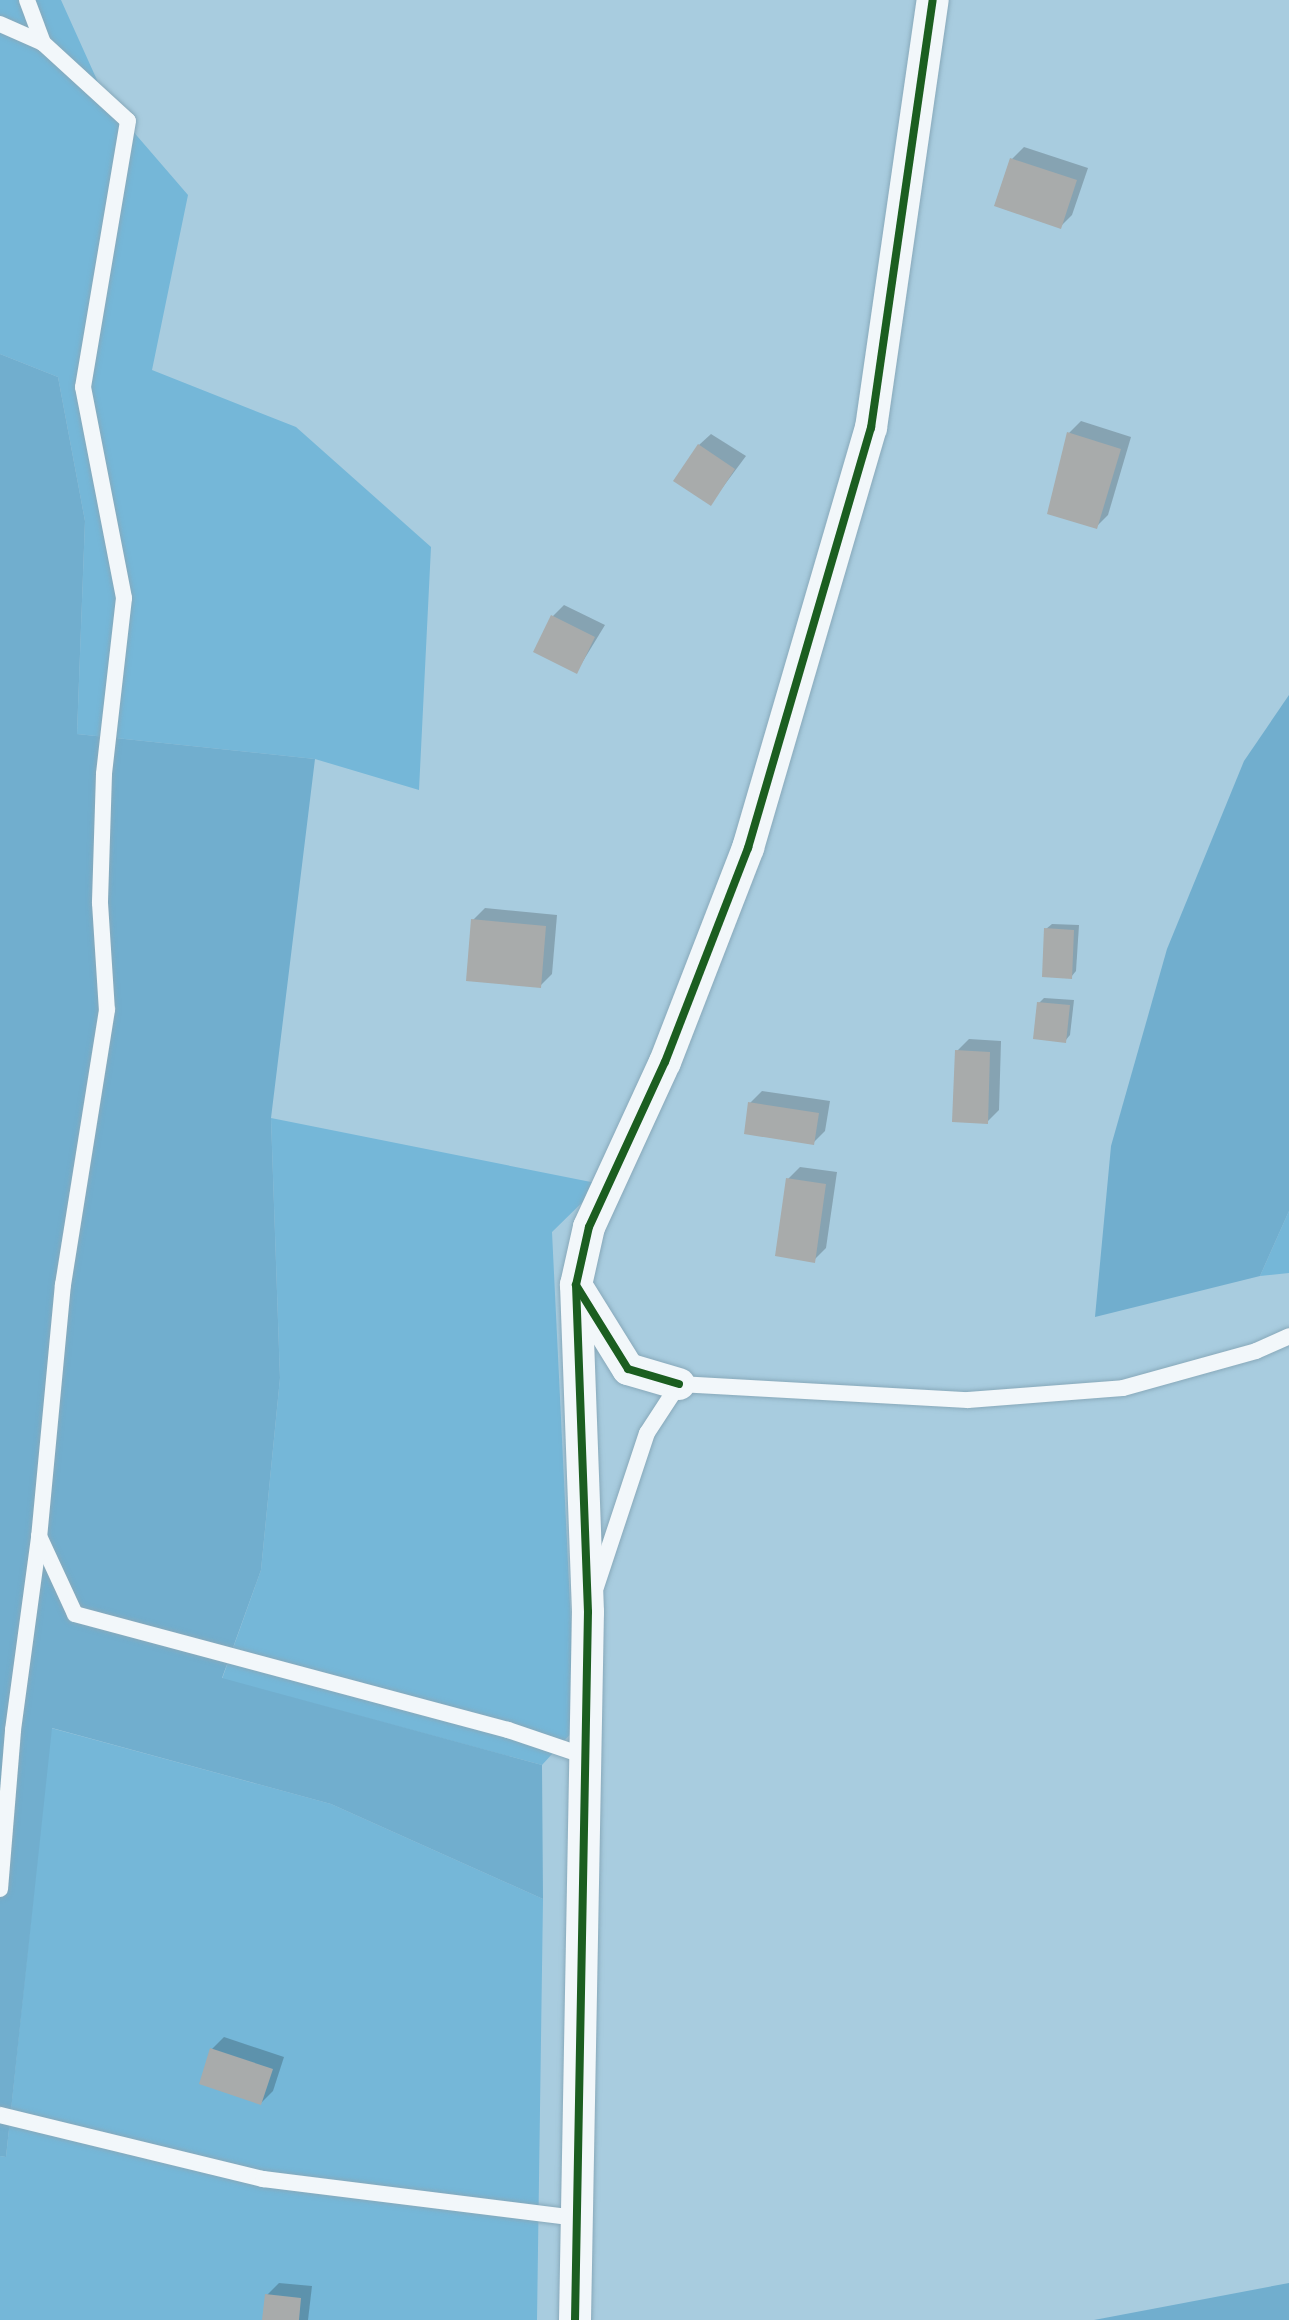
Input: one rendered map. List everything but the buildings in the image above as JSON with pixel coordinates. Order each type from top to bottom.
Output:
[{"type":"street","points":[[575,2320],[574,2218],[588,1612],[576,1285],[589,1227],[665,1062],[748,848],[871,428],[933,0]]},
{"type":"street","points":[[576,1285],[628,1369],[679,1384]]},
{"type":"lane","points":[[27,0],[43,43]]},
{"type":"lane","points":[[0,24],[43,43],[128,121],[83,387],[124,598],[104,774],[100,903],[107,1010],[63,1284],[39,1536],[13,1730],[0,1889]]},
{"type":"lane","points":[[588,1612],[647,1433],[679,1384],[968,1400],[1123,1388],[1256,1351],[1289,1336]]},
{"type":"lane","points":[[39,1536],[75,1614],[508,1730],[585,1756]]},
{"type":"lane","points":[[0,2115],[263,2179],[574,2218]]},
{"type":"shaded area","points":[[0,0],[61,0],[106,100],[188,195],[152,370],[296,427],[431,547],[419,790],[315,759],[77,734],[85,521],[58,377],[0,354]]},
{"type":"shaded area","points":[[0,354],[58,377],[85,521],[77,734],[315,759],[271,1118],[280,1378],[261,1570],[222,1678],[542,1765],[543,1899],[331,1804],[52,1728],[6,2157],[0,2156]]},
{"type":"shaded area","points":[[1289,695],[1289,1211],[1260,1276],[1095,1317],[1111,1146],[1167,949],[1244,761]]},
{"type":"shaded area","points":[[271,1118],[601,1184],[552,1232],[576,1728],[542,1765],[222,1679],[261,1570],[280,1378]]},
{"type":"shaded area","points":[[1289,1211],[1289,1273],[1260,1276]]},
{"type":"shaded area","points":[[51,1728],[331,1804],[543,1899],[537,2320],[0,2320],[0,2156],[6,2157]]},
{"type":"shaded area","points":[[1289,2283],[1289,2320],[1094,2320]]},
{"type":"cycle path","points":[[679,1384],[628,1369],[576,1285],[589,1227],[665,1062],[748,848],[871,428],[933,0]]},
{"type":"cycle path","points":[[575,2320],[588,1612],[576,1288]]}]
